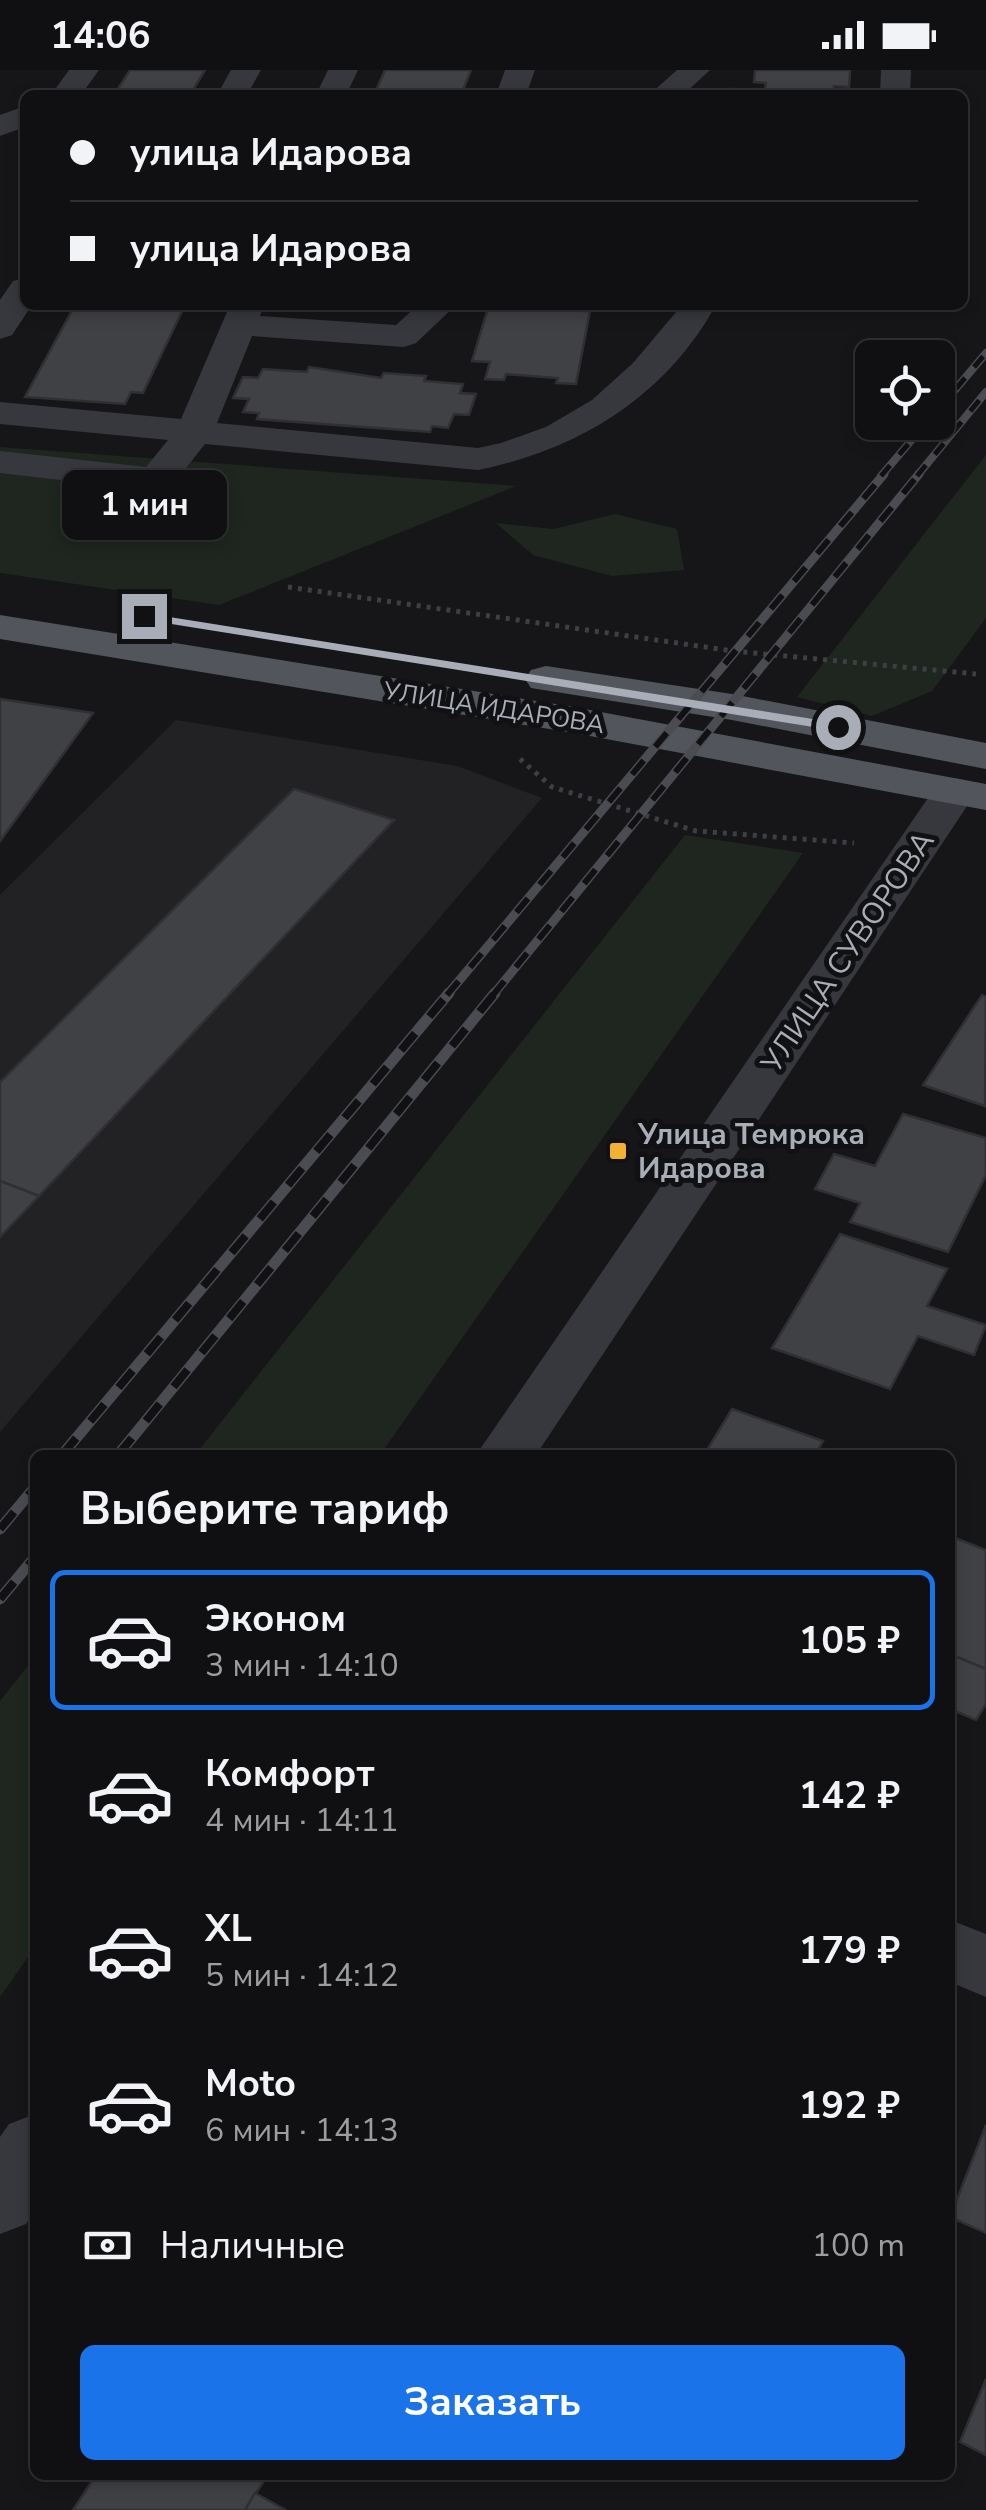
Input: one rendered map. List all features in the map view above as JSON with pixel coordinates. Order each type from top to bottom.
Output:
[{"type":"main road","name":"УЛИЦА ИДАРОВА","points":[[0,593],[704,702],[978,768]]},
{"type":"main road","name":"УЛИЦА ИДАРОВА","points":[[0,627],[574,720],[978,768]]},
{"type":"street","points":[[670,90],[695,70]]},
{"type":"street","points":[[0,328],[20,296]]},
{"type":"street","points":[[0,462],[156,480],[194,433],[243,315],[404,336],[433,310]]},
{"type":"street","points":[[0,413],[478,459],[522,452],[561,436],[631,390],[695,310]]},
{"type":"street","name":"УЛИЦА СУВОРОВА","points":[[508,1450],[978,768]]},
{"type":"street","points":[[955,1952],[986,1966]]},
{"type":"street","points":[[0,2199],[30,2155]]},
{"type":"path","points":[[288,587],[733,651],[976,674]]},
{"type":"shaded area","points":[[0,447],[516,486],[219,605],[0,573]]},
{"type":"shaded area","points":[[986,455],[986,618],[932,691],[872,716],[797,697]]},
{"type":"shaded area","points":[[615,514],[677,529],[684,570],[612,576],[533,555],[496,523],[553,529]]},
{"type":"shaded area","points":[[176,720],[457,766],[542,798],[0,1432],[0,895]]},
{"type":"shaded area","points":[[685,835],[803,853],[384,1450],[199,1450]]},
{"type":"shaded area","points":[[30,1663],[30,1954],[0,1997],[0,1701]]},
{"type":"building","points":[[130,70],[205,70],[193,90],[117,90]]},
{"type":"building","points":[[385,70],[471,70],[463,90],[376,90]]},
{"type":"building","points":[[755,70],[850,70],[849,87],[834,86],[833,90],[765,90],[766,83],[754,82]]},
{"type":"building","points":[[72,310],[183,310],[143,393],[131,392],[125,404],[25,397]]},
{"type":"building","points":[[487,310],[590,311],[576,384],[556,383],[558,378],[506,374],[504,380],[485,379],[490,362],[472,361]]},
{"type":"building","points":[[309,367],[381,378],[384,373],[426,376],[424,381],[463,384],[460,393],[476,394],[469,415],[454,414],[448,428],[432,426],[430,432],[257,419],[259,413],[243,412],[249,399],[233,398],[243,377],[258,378],[263,369],[307,372]]},
{"type":"building","points":[[0,699],[93,713],[0,841]]},
{"type":"building","points":[[294,789],[394,820],[39,1196],[0,1181],[0,1082]]},
{"type":"building","points":[[982,995],[986,997],[985,1106],[923,1085]]},
{"type":"building","points":[[903,1114],[986,1138],[986,1175],[948,1252],[850,1222],[860,1203],[815,1189],[834,1154],[875,1166]]},
{"type":"building","points":[[0,1181],[39,1196],[0,1237]]},
{"type":"building","points":[[840,1234],[947,1269],[927,1306],[986,1325],[974,1355],[918,1336],[890,1389],[772,1348]]},
{"type":"building","points":[[732,1409],[823,1441],[818,1450],[707,1450]]},
{"type":"building","points":[[955,1538],[986,1550],[986,1669],[955,1656]]},
{"type":"building","points":[[955,1656],[986,1669],[986,1704],[976,1720],[955,1711]]},
{"type":"building","points":[[986,2125],[986,2233],[955,2219],[955,2204]]},
{"type":"building","points":[[986,2379],[986,2455],[960,2442]]},
{"type":"building","points":[[93,2480],[265,2480],[245,2510],[73,2510]]},
{"type":"building","points":[[255,2493],[286,2510],[245,2510]]},
{"type":"railway","points":[[955,390],[986,353]]},
{"type":"railway","points":[[917,476],[986,392]]},
{"type":"railway","points":[[881,476],[912,440]]},
{"type":"railway","points":[[447,995],[884,474]]},
{"type":"railway","points":[[493,995],[919,474]]},
{"type":"railway","points":[[66,1450],[449,993]]},
{"type":"railway","points":[[122,1450],[495,993]]},
{"type":"railway","points":[[0,1529],[30,1493]]},
{"type":"railway","points":[[0,1599],[30,1563]]},
{"type":"place","name":"Улица Темрюка Идарова","points":[[618,1151]]},
{"type":"route","points":[[144,616],[691,700],[838,727]]}]
